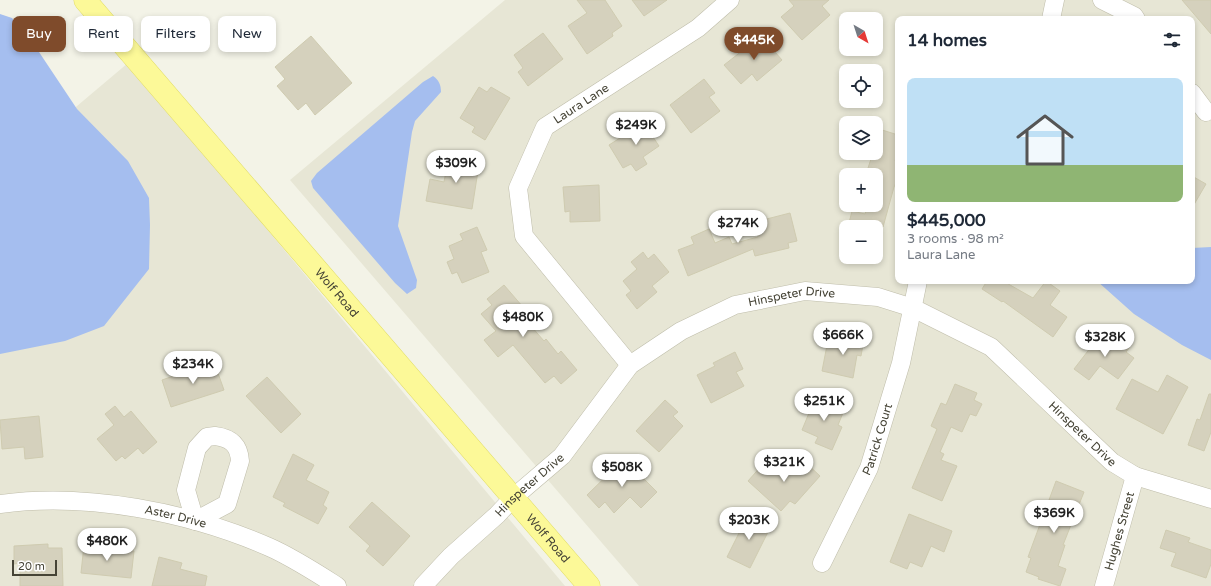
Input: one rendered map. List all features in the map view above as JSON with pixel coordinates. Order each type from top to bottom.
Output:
[{"type":"main road","name":"Wolf Road","points":[[84,0],[514,497],[589,586]]},
{"type":"street","name":"Laura Lane","points":[[630,366],[524,236],[518,188],[545,127],[698,28],[730,0]]},
{"type":"street","points":[[1052,16],[1055,0]]},
{"type":"street","points":[[1102,0],[1134,16]]},
{"type":"street","points":[[1195,97],[1206,112]]},
{"type":"street","points":[[912,308],[917,284]]},
{"type":"street","name":"Hinspeter Drive","points":[[423,586],[451,556],[493,519],[514,497],[562,456],[630,366],[681,331],[735,305],[805,291],[878,297],[912,308],[990,347],[1112,462],[1135,476],[1211,499]]},
{"type":"street","name":"Patrick Court","points":[[822,563],[869,468],[901,362],[912,308]]},
{"type":"street","name":"Hughes Street","points":[[1104,586],[1135,476]]},
{"type":"street","name":"Aster Drive","points":[[0,504],[31,499],[112,503],[195,521],[239,534],[270,548],[337,586]]},
{"type":"shaded area","points":[[505,0],[1211,0],[1211,586],[639,586],[290,180]]},
{"type":"shaded area","points":[[128,63],[565,586],[0,586],[0,171]]},
{"type":"water","points":[[0,14],[12,18],[12,52],[39,52],[77,109],[128,161],[149,198],[150,225],[149,269],[104,326],[65,341],[0,354]]},
{"type":"water","points":[[433,76],[437,79],[441,87],[441,92],[415,121],[412,132],[398,226],[417,280],[416,288],[407,294],[395,283],[313,188],[311,181],[317,173],[423,82]]},
{"type":"water","points":[[1211,247],[1211,360],[1182,345],[1134,314],[1100,284],[1195,284],[1195,248]]},
{"type":"building","points":[[577,0],[605,0],[622,26],[612,33],[613,36],[587,54],[568,26],[587,13]]},
{"type":"building","points":[[632,0],[667,0],[644,16]]},
{"type":"building","points":[[789,0],[829,0],[822,6],[830,15],[802,40],[781,17],[794,6]]},
{"type":"building","points":[[1182,0],[1211,0],[1211,34]]},
{"type":"building","points":[[543,33],[563,59],[528,86],[518,72],[523,68],[514,55]]},
{"type":"building","points":[[311,36],[352,83],[315,115],[306,103],[298,110],[277,86],[285,79],[275,67]]},
{"type":"building","points":[[761,36],[782,60],[757,81],[752,74],[741,84],[724,65]]},
{"type":"building","points":[[704,79],[715,93],[709,97],[720,111],[691,133],[670,105]]},
{"type":"building","points":[[479,87],[487,92],[491,87],[510,98],[485,140],[472,132],[475,127],[460,118]]},
{"type":"building","points":[[650,119],[657,130],[651,134],[659,146],[643,157],[647,164],[636,171],[631,164],[623,168],[609,145]]},
{"type":"building","points":[[883,130],[895,134],[895,185],[883,227],[883,220],[850,220],[852,212],[865,214],[866,212],[883,212],[883,168],[868,168],[871,160],[883,160]]},
{"type":"building","points":[[464,155],[480,158],[472,209],[426,201],[430,179],[444,182],[448,160],[463,163]]},
{"type":"building","points":[[1195,178],[1206,184],[1195,203]]},
{"type":"building","points":[[599,185],[600,221],[570,222],[570,211],[565,212],[563,187]]},
{"type":"building","points":[[790,213],[797,241],[788,243],[789,248],[755,256],[753,249],[688,276],[678,250],[694,244],[691,237],[709,229],[715,243],[729,237],[732,244],[758,237],[755,222]]},
{"type":"building","points":[[477,227],[487,250],[481,252],[489,272],[462,283],[457,272],[452,274],[447,262],[454,259],[449,246],[463,240],[460,234]]},
{"type":"building","points":[[643,252],[648,259],[654,254],[669,272],[652,286],[657,292],[637,309],[626,295],[631,291],[623,281],[637,269],[631,262]]},
{"type":"building","points":[[985,284],[1008,284],[1033,298],[1044,284],[1050,284],[1060,291],[1050,305],[1067,317],[1053,337],[1003,301],[1002,302],[982,289]]},
{"type":"building","points":[[504,285],[529,314],[524,318],[544,341],[546,339],[558,354],[561,351],[577,370],[561,384],[554,376],[545,383],[513,345],[498,357],[484,340],[496,331],[481,314],[492,305],[487,299]]},
{"type":"building","points":[[840,334],[864,339],[861,356],[857,355],[853,378],[822,371],[828,340],[838,342]]},
{"type":"building","points":[[1101,334],[1114,344],[1118,339],[1129,348],[1126,352],[1134,358],[1118,379],[1100,366],[1089,380],[1074,369]]},
{"type":"building","points":[[735,352],[743,369],[736,372],[744,386],[711,403],[697,375],[715,366],[713,363]]},
{"type":"building","points":[[214,362],[224,390],[171,407],[162,380]]},
{"type":"building","points":[[1167,375],[1188,387],[1163,434],[1116,409],[1132,379],[1158,392]]},
{"type":"building","points":[[267,377],[301,414],[281,433],[246,396]]},
{"type":"building","points":[[955,384],[977,393],[974,400],[982,404],[976,416],[970,414],[962,432],[951,427],[940,452],[944,454],[941,460],[957,466],[942,501],[912,488],[937,429],[931,426],[941,403],[946,405]]},
{"type":"building","points":[[1209,394],[1211,394],[1211,432],[1204,451],[1188,445],[1197,419],[1200,420]]},
{"type":"building","points":[[816,396],[845,408],[838,425],[842,427],[832,450],[815,443],[818,437],[802,430]]},
{"type":"building","points":[[665,400],[678,412],[673,416],[683,426],[659,452],[636,431]]},
{"type":"building","points":[[115,406],[124,417],[131,411],[157,442],[143,454],[138,448],[125,459],[122,456],[116,461],[97,439],[114,425],[105,414]]},
{"type":"building","points":[[39,416],[43,457],[25,459],[24,447],[2,449],[0,420]]},
{"type":"building","points":[[293,454],[314,465],[306,480],[329,492],[323,505],[327,508],[318,524],[283,506],[285,503],[273,497]]},
{"type":"building","points":[[788,458],[799,468],[805,462],[820,476],[795,504],[790,501],[781,511],[748,481],[763,464],[773,474]]},
{"type":"building","points":[[624,459],[657,492],[641,508],[630,497],[614,513],[605,502],[599,508],[587,495]]},
{"type":"building","points":[[1056,481],[1084,492],[1063,545],[1065,545],[1058,566],[1066,569],[1060,586],[1038,579],[1039,577],[1026,572],[1031,558],[1028,557]]},
{"type":"building","points":[[372,502],[410,536],[383,566],[366,551],[370,546],[349,527]]},
{"type":"building","points":[[909,514],[952,531],[944,552],[931,546],[922,567],[910,562],[907,569],[890,562]]},
{"type":"building","points":[[756,516],[772,524],[750,568],[727,557],[746,519],[753,523]]},
{"type":"building","points":[[1166,530],[1190,538],[1188,542],[1211,550],[1211,564],[1206,578],[1171,566],[1176,553],[1160,548]]},
{"type":"building","points":[[48,544],[48,548],[62,548],[63,586],[20,586],[20,563],[14,564],[14,546]]},
{"type":"building","points":[[84,545],[134,551],[131,578],[81,573]]},
{"type":"building","points":[[159,557],[182,563],[180,569],[207,576],[205,586],[152,586]]}]
